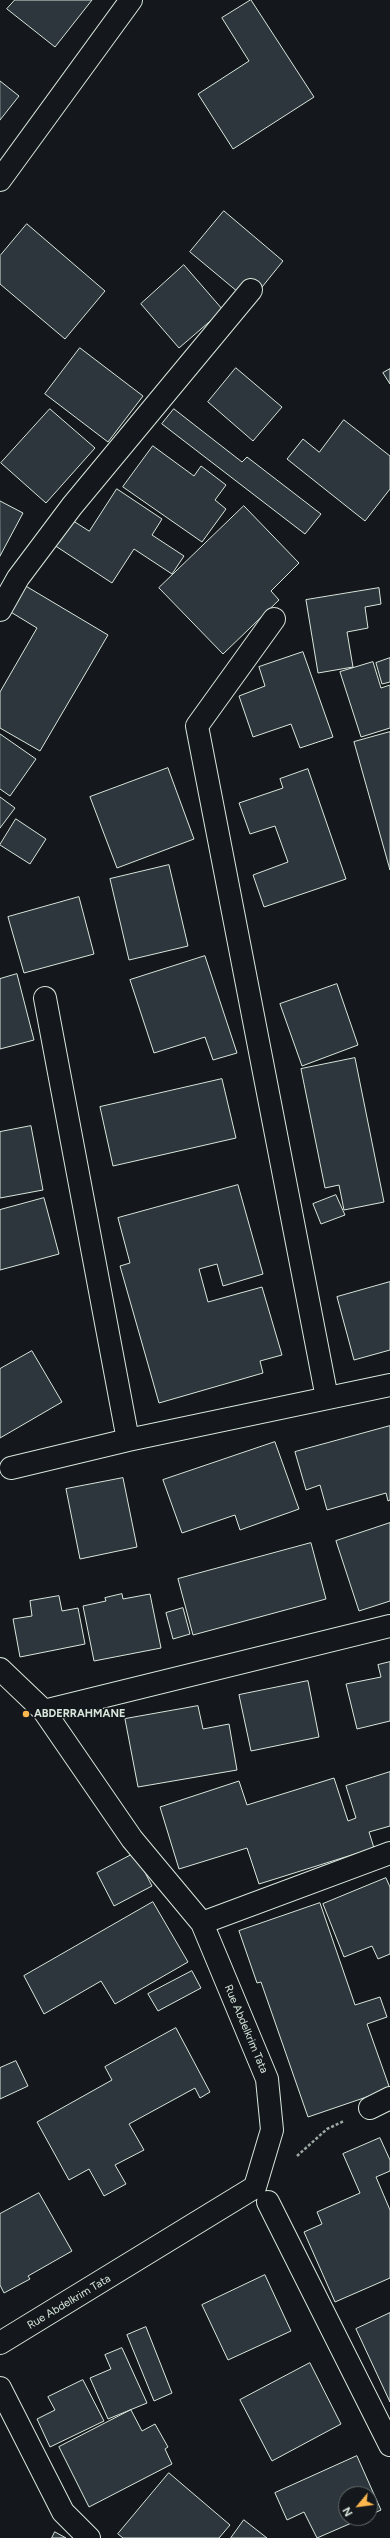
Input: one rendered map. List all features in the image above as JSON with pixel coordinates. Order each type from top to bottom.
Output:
[{"type":"street","points":[[0,180],[131,0]]},
{"type":"street","points":[[0,610],[18,578],[72,506],[251,290]]},
{"type":"street","points":[[274,619],[197,726],[327,1398]]},
{"type":"street","points":[[44,998],[128,1440]]},
{"type":"street","points":[[10,1468],[128,1440],[390,1385]]},
{"type":"street","points":[[44,1711],[390,1626]]},
{"type":"street","name":"Rue Abdelkrim Tata","points":[[0,1669],[44,1711],[132,1839],[202,1922],[267,2079],[272,2130],[255,2187],[0,2343]]},
{"type":"street","points":[[202,1922],[390,1853]]},
{"type":"street","points":[[370,2108],[390,2098]]},
{"type":"street","points":[[268,2202],[390,2445]]},
{"type":"street","points":[[0,2388],[63,2512],[89,2538]]},
{"type":"building","points":[[15,0],[92,0],[55,47],[7,9]]},
{"type":"building","points":[[251,0],[314,97],[233,149],[198,94],[249,61],[222,18]]},
{"type":"building","points":[[0,81],[19,96],[0,120]]},
{"type":"building","points":[[224,211],[283,261],[250,302],[190,252]]},
{"type":"building","points":[[27,224],[105,291],[65,339],[0,284],[0,256]]},
{"type":"building","points":[[184,265],[223,310],[179,348],[141,304]]},
{"type":"building","points":[[80,348],[143,396],[108,442],[45,394]]},
{"type":"building","points":[[236,368],[282,407],[253,441],[208,402]]},
{"type":"building","points":[[390,369],[390,384],[383,373]]},
{"type":"building","points":[[50,409],[95,448],[46,503],[1,463]]},
{"type":"building","points":[[174,409],[242,462],[247,457],[321,514],[305,534],[162,424]]},
{"type":"building","points":[[344,420],[390,456],[390,489],[365,521],[287,459],[303,439],[319,452]]},
{"type":"building","points":[[153,446],[194,476],[201,466],[226,485],[215,500],[226,509],[202,542],[123,487]]},
{"type":"building","points":[[117,489],[162,519],[152,535],[184,556],[172,574],[134,549],[112,583],[51,543],[67,517],[89,531]]},
{"type":"building","points":[[0,501],[23,513],[0,556]]},
{"type":"building","points":[[244,506],[299,563],[271,591],[279,600],[223,654],[159,588]]},
{"type":"building","points":[[24,585],[108,635],[40,751],[0,728],[0,692],[37,628],[9,611]]},
{"type":"building","points":[[379,588],[381,604],[365,607],[368,628],[347,632],[353,667],[318,673],[306,600]]},
{"type":"building","points":[[303,652],[333,737],[300,748],[291,724],[253,737],[239,696],[265,686],[259,667]]},
{"type":"building","points":[[390,658],[390,682],[382,684],[376,663]]},
{"type":"building","points":[[373,662],[381,688],[390,685],[390,728],[361,737],[340,672]]},
{"type":"building","points":[[390,732],[390,870],[354,742]]},
{"type":"building","points":[[0,734],[36,759],[10,796],[0,789]]},
{"type":"building","points":[[168,768],[194,839],[117,868],[90,797]]},
{"type":"building","points":[[308,769],[346,879],[264,907],[253,875],[288,862],[275,826],[250,834],[239,803],[283,788],[280,779]]},
{"type":"building","points":[[0,797],[15,808],[0,828]]},
{"type":"building","points":[[16,819],[46,839],[30,864],[0,845]]},
{"type":"building","points":[[169,865],[188,946],[129,960],[110,879]]},
{"type":"building","points":[[79,897],[94,954],[24,973],[8,917]]},
{"type":"building","points":[[205,956],[237,1053],[213,1060],[205,1037],[154,1053],[130,980]]},
{"type":"building","points":[[17,974],[34,1040],[0,1049],[0,979]]},
{"type":"building","points":[[337,984],[358,1045],[302,1066],[280,1004]]},
{"type":"building","points":[[355,1058],[384,1202],[344,1210],[339,1185],[325,1188],[301,1069]]},
{"type":"building","points":[[222,1079],[236,1138],[113,1166],[100,1107]]},
{"type":"building","points":[[31,1126],[43,1190],[0,1198],[0,1132]]},
{"type":"building","points":[[238,1185],[263,1274],[223,1286],[217,1264],[199,1269],[208,1302],[262,1287],[282,1355],[260,1361],[263,1373],[159,1403],[120,1266],[130,1263],[118,1218]]},
{"type":"building","points":[[336,1195],[345,1215],[321,1224],[313,1204]]},
{"type":"building","points":[[44,1198],[59,1254],[0,1270],[0,1210]]},
{"type":"building","points":[[390,1282],[390,1350],[354,1360],[337,1297]]},
{"type":"building","points":[[32,1351],[62,1402],[0,1438],[0,1369]]},
{"type":"building","points":[[390,1426],[390,1500],[388,1501],[386,1493],[327,1510],[320,1485],[306,1490],[295,1452]]},
{"type":"building","points":[[275,1442],[299,1509],[240,1530],[235,1515],[182,1533],[163,1480]]},
{"type":"building","points":[[123,1478],[137,1547],[80,1559],[66,1489]]},
{"type":"building","points":[[390,1523],[390,1601],[359,1611],[336,1541]]},
{"type":"building","points":[[311,1543],[326,1599],[193,1635],[178,1579]]},
{"type":"building","points":[[122,1594],[123,1599],[150,1594],[161,1648],[94,1661],[83,1606],[106,1601],[105,1598]]},
{"type":"building","points":[[59,1596],[62,1611],[78,1608],[85,1644],[20,1657],[13,1619],[32,1616],[30,1601]]},
{"type":"building","points":[[183,1608],[190,1634],[173,1639],[166,1613]]},
{"type":"building","points":[[390,1662],[390,1721],[357,1729],[346,1684],[381,1677],[378,1665]]},
{"type":"building","points":[[308,1681],[319,1737],[251,1751],[239,1695]]},
{"type":"building","points":[[198,1706],[203,1729],[229,1724],[237,1770],[138,1787],[125,1719]]},
{"type":"building","points":[[390,1772],[390,1826],[369,1832],[374,1848],[259,1884],[247,1848],[179,1869],[160,1807],[239,1781],[247,1805],[334,1778],[348,1821],[356,1818],[346,1786]]},
{"type":"building","points":[[135,1853],[152,1886],[114,1906],[97,1873]]},
{"type":"building","points":[[386,1878],[390,1887],[390,1954],[378,1959],[372,1946],[344,1957],[323,1904]]},
{"type":"building","points":[[153,1902],[188,1962],[115,2004],[101,1981],[44,2014],[24,1976]]},
{"type":"building","points":[[320,1903],[355,2005],[380,1997],[387,2017],[367,2024],[390,2089],[308,2117],[261,1982],[257,1983],[239,1931]]},
{"type":"building","points":[[192,1971],[201,1988],[158,2011],[148,1994]]},
{"type":"building","points":[[176,2028],[210,2092],[200,2098],[195,2088],[129,2124],[144,2150],[115,2165],[126,2184],[104,2196],[89,2169],[69,2180],[37,2122],[112,2080],[105,2067]]},
{"type":"building","points":[[16,2061],[28,2086],[0,2099],[0,2068]]},
{"type":"building","points":[[380,2138],[390,2160],[390,2171],[376,2177],[390,2210],[390,2278],[335,2302],[304,2232],[322,2224],[317,2212],[360,2193],[343,2154]]},
{"type":"building","points":[[39,2193],[72,2251],[28,2276],[30,2279],[4,2293],[0,2285],[0,2214]]},
{"type":"building","points":[[265,2275],[291,2331],[228,2360],[202,2305]]},
{"type":"building","points":[[390,2313],[390,2402],[356,2329]]},
{"type":"building","points":[[146,2327],[172,2393],[154,2401],[127,2335]]},
{"type":"building","points":[[122,2348],[147,2403],[108,2419],[90,2378],[111,2369],[105,2355]]},
{"type":"building","points":[[310,2363],[341,2424],[272,2461],[240,2400]]},
{"type":"building","points":[[83,2380],[104,2421],[50,2447],[37,2419],[55,2410],[48,2397]]},
{"type":"building","points":[[131,2410],[142,2431],[155,2424],[168,2447],[165,2449],[172,2464],[89,2507],[59,2447]]},
{"type":"building","points":[[357,2456],[370,2486],[338,2486],[338,2526],[345,2526],[317,2538],[304,2512],[287,2520],[275,2493]]},
{"type":"building","points":[[169,2473],[230,2525],[219,2538],[123,2538],[118,2534]]},
{"type":"building","points":[[378,2503],[381,2510],[378,2511]]},
{"type":"building","points":[[244,2520],[267,2538],[231,2538]]},
{"type":"building","points":[[55,2532],[66,2538],[52,2538]]},
{"type":"place","name":"ABDERRAHMANE","points":[[26,1714]]}]
